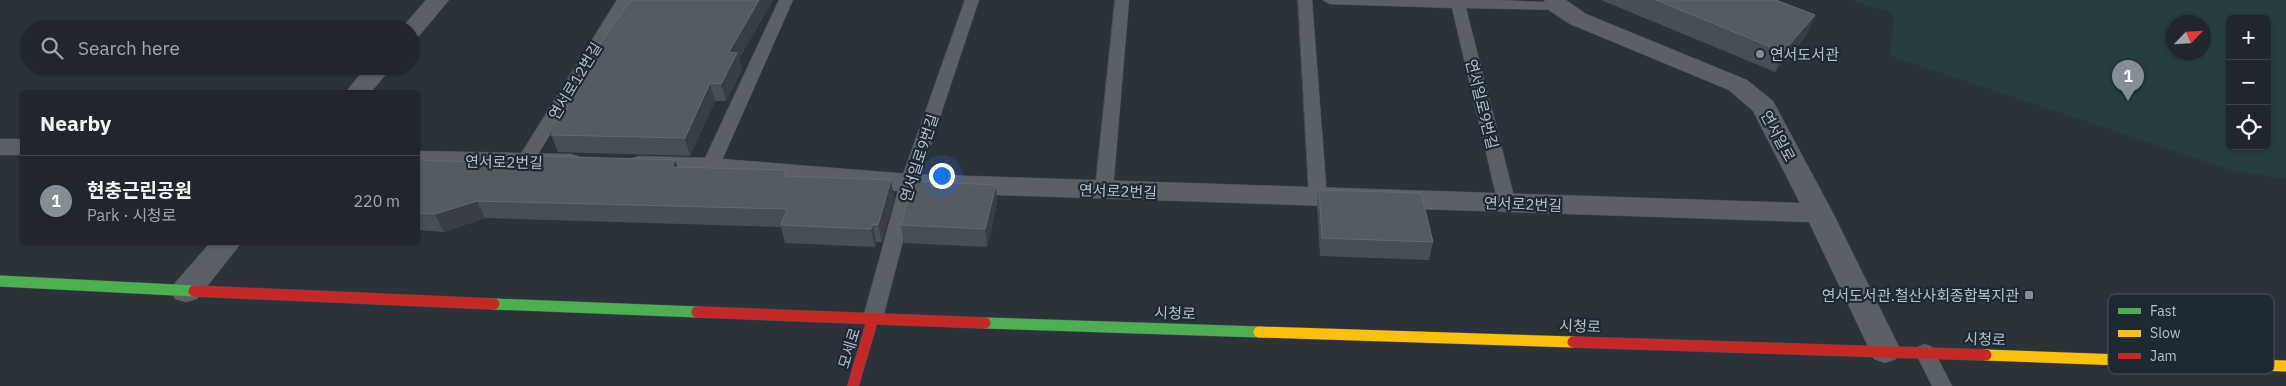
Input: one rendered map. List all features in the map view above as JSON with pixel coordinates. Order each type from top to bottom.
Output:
[{"type":"main road","name":"시청로","points":[[0,280],[186,291],[873,318],[2108,359]]},
{"type":"main road","name":"모세로","points":[[853,386],[873,318]]},
{"type":"street","points":[[420,21],[438,0]]},
{"type":"street","name":"연서일로","points":[[1557,3],[1578,20],[1738,85],[1764,107],[1819,213],[1885,351]]},
{"type":"street","points":[[360,90],[373,75]]},
{"type":"street","points":[[0,147],[20,148]]},
{"type":"street","name":"연서로2번길","points":[[420,160],[710,167],[909,183],[1318,198],[1819,213]]},
{"type":"street","points":[[186,291],[225,245]]},
{"type":"lane","name":"연서로12번길","points":[[525,162],[624,0]]},
{"type":"lane","points":[[710,167],[786,0]]},
{"type":"lane","name":"연서일로9번길","points":[[873,318],[909,183],[972,0]]},
{"type":"lane","points":[[1104,190],[1122,0]]},
{"type":"lane","points":[[1305,0],[1318,198]]},
{"type":"lane","points":[[1330,0],[1458,4],[1557,3]]},
{"type":"lane","name":"연서일로9번길","points":[[1458,4],[1507,204]]},
{"type":"lane","points":[[1925,352],[1942,386]]},
{"type":"green space","points":[[1851,0],[2286,0],[2286,179],[2234,171],[1890,56],[1894,14]]},
{"type":"building","points":[[631,0],[759,0],[729,52],[737,53],[721,84],[710,83],[685,138],[551,135],[579,87],[575,87],[598,47]]},
{"type":"building","points":[[1656,0],[1776,0],[1815,15],[1783,52]]},
{"type":"building","points":[[538,156],[675,160],[672,167],[786,170],[784,176],[891,180],[878,225],[873,224],[871,229],[781,225],[787,209],[477,201],[435,214],[420,213],[420,160],[534,163]]},
{"type":"building","points":[[913,181],[996,185],[985,229],[901,225]]},
{"type":"building","points":[[1319,190],[1421,193],[1433,242],[1322,238]]},
{"type":"traffic: fast","points":[[0,281],[194,291]]},
{"type":"traffic: fast","points":[[494,304],[697,312]]},
{"type":"traffic: fast","points":[[985,323],[1259,332]]},
{"type":"traffic: slow","points":[[1259,332],[1573,342]]},
{"type":"traffic: slow","points":[[1986,355],[2108,359]]},
{"type":"traffic: slow","points":[[2274,366],[2286,366]]},
{"type":"traffic: jam","points":[[194,291],[494,304]]},
{"type":"traffic: jam","points":[[697,312],[985,323]]},
{"type":"traffic: jam","points":[[853,386],[873,318]]},
{"type":"traffic: jam","points":[[1573,342],[1986,355]]},
{"type":"place","name":"연서도서관","points":[[1760,54]]},
{"type":"place","name":"현충근린공원","points":[[2128,101]]},
{"type":"place","name":"연서도서관.철산사회종합복지관","points":[[2029,295]]}]
